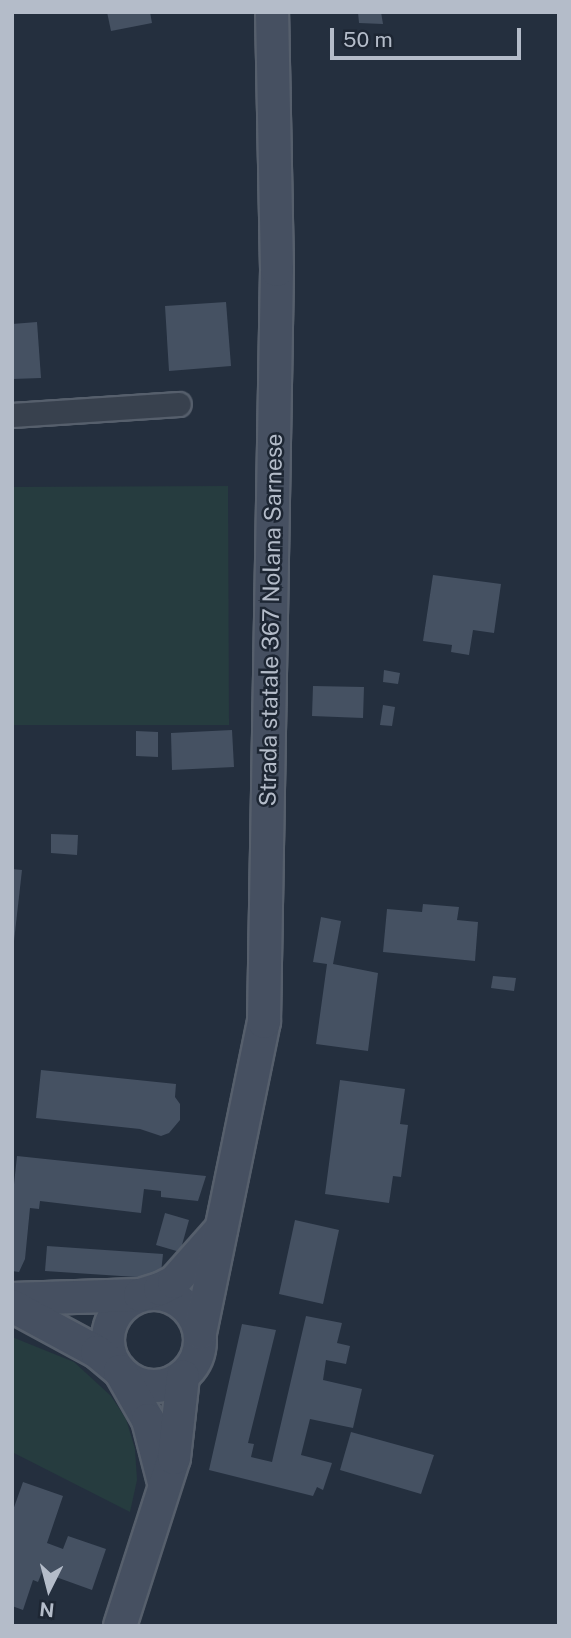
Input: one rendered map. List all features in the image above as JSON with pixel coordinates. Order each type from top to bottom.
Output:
[{"type":"main road","name":"Strada statale 367 Nolana Sarnese","points":[[200,1333],[225,1225],[264,1022],[277,270],[272,12]]},
{"type":"main road","points":[[164,1487],[148,1420],[108,1348],[111,1321],[118,1310],[140,1295],[174,1282],[225,1225]]},
{"type":"main road","points":[[12,1299],[167,1295],[179,1301],[196,1320],[200,1333],[197,1356],[184,1376],[174,1458],[120,1626]]},
{"type":"main road","points":[[12,1306],[97,1352],[131,1380],[158,1386],[184,1376]]},
{"type":"street","points":[[12,415],[179,404]]},
{"type":"green space","points":[[228,486],[229,725],[12,725],[12,487]]},
{"type":"green space","points":[[12,1337],[74,1362],[111,1396],[126,1419],[135,1449],[137,1480],[130,1512],[12,1452]]},
{"type":"building","points":[[107,12],[150,12],[152,23],[111,31]]},
{"type":"building","points":[[358,12],[381,12],[383,24],[359,23]]},
{"type":"building","points":[[226,302],[231,366],[169,371],[165,306]]},
{"type":"building","points":[[37,322],[41,378],[12,379],[12,324]]},
{"type":"building","points":[[433,575],[501,584],[494,633],[473,630],[469,655],[451,652],[452,645],[423,641]]},
{"type":"building","points":[[384,670],[400,673],[398,684],[383,682]]},
{"type":"building","points":[[313,686],[364,687],[363,718],[312,716]]},
{"type":"building","points":[[383,705],[395,707],[392,726],[380,725]]},
{"type":"building","points":[[232,730],[234,767],[172,770],[171,733]]},
{"type":"building","points":[[136,731],[158,732],[158,757],[136,756]]},
{"type":"building","points":[[51,834],[78,835],[77,855],[51,853]]},
{"type":"building","points":[[12,869],[22,870],[14,941],[12,941]]},
{"type":"building","points":[[423,904],[459,907],[457,920],[478,922],[475,961],[383,952],[387,909],[422,912]]},
{"type":"building","points":[[321,917],[341,921],[333,964],[378,973],[368,1051],[316,1044],[327,964],[313,962]]},
{"type":"building","points":[[493,976],[516,978],[514,991],[491,988]]},
{"type":"building","points":[[41,1070],[176,1084],[175,1097],[180,1104],[180,1120],[169,1133],[161,1136],[140,1129],[36,1118]]},
{"type":"building","points":[[340,1080],[405,1089],[400,1124],[408,1125],[401,1177],[393,1176],[389,1203],[325,1194]]},
{"type":"building","points":[[17,1156],[206,1176],[198,1201],[161,1197],[161,1191],[144,1189],[141,1213],[40,1201],[39,1209],[30,1208],[25,1259],[19,1272],[12,1271],[12,1203]]},
{"type":"building","points":[[165,1213],[189,1220],[180,1252],[156,1245]]},
{"type":"building","points":[[295,1220],[339,1230],[323,1304],[279,1294]]},
{"type":"building","points":[[47,1246],[163,1254],[161,1273],[136,1277],[45,1271]]},
{"type":"building","points":[[306,1316],[342,1323],[337,1343],[350,1346],[346,1364],[326,1360],[323,1380],[362,1389],[353,1428],[310,1419],[301,1455],[332,1463],[323,1490],[317,1487],[313,1496],[209,1470],[242,1324],[276,1330],[248,1443],[254,1444],[251,1457],[272,1462]]},
{"type":"building","points":[[351,1432],[434,1455],[421,1494],[340,1470]]},
{"type":"building","points":[[23,1482],[63,1496],[47,1543],[63,1549],[68,1536],[106,1549],[92,1590],[42,1572],[38,1582],[33,1580],[23,1610],[12,1606],[12,1513]]}]
